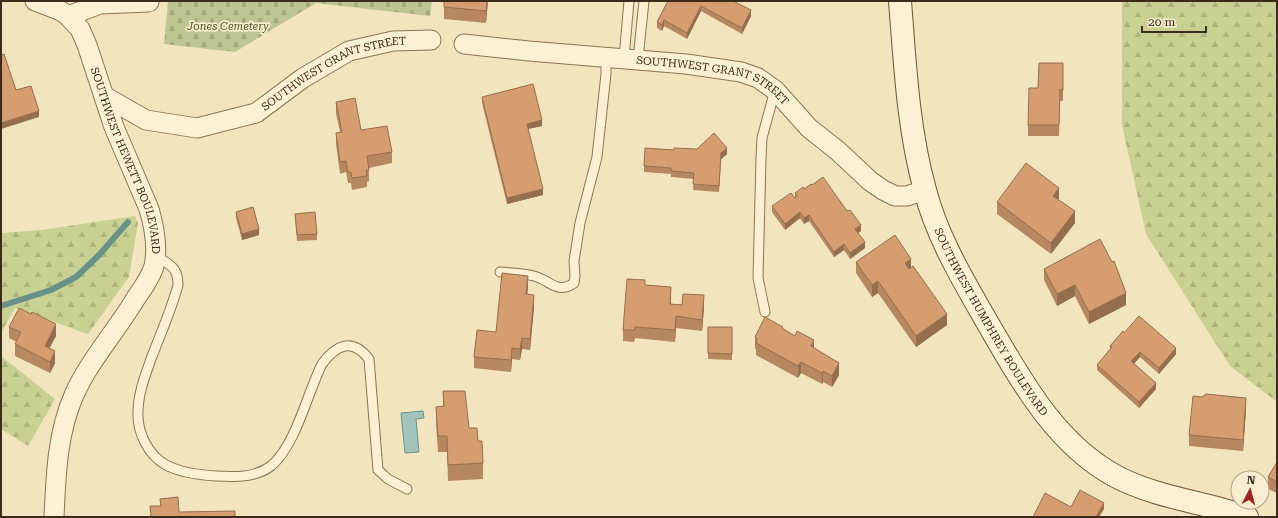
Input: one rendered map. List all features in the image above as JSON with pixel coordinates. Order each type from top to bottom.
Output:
[{"type":"main road","name":"SOUTHWEST HUMPHREY BOULEVARD","points":[[900,1],[910,116],[925,190],[936,223],[964,283],[1030,393],[1050,420],[1067,439],[1099,466],[1116,476],[1142,488],[1166,496],[1247,517]]},
{"type":"street","name":"SOUTHWEST HEWETT BOULEVARD","points":[[35,1],[52,6],[68,16],[80,29],[87,45],[114,127],[149,209],[153,227],[155,255],[152,272],[82,380],[74,396],[63,427],[60,441],[56,473],[54,517]]},
{"type":"street","points":[[68,16],[100,4],[149,2]]},
{"type":"street","name":"SOUTHWEST GRANT STREET","points":[[104,96],[146,120],[197,128],[256,113],[304,78],[349,51],[393,41],[431,40]]},
{"type":"street","name":"SOUTHWEST GRANT STREET","points":[[464,44],[703,66],[741,72],[758,78],[775,90],[809,128],[838,151],[870,181],[883,190],[895,196],[907,196],[925,190]]},
{"type":"lane","points":[[623,58],[629,1]]},
{"type":"lane","points":[[500,272],[532,275],[561,288],[569,287],[574,283],[574,261],[580,223],[597,156],[606,74],[623,58],[644,1]]},
{"type":"lane","points":[[765,312],[758,278],[762,138],[775,90]]},
{"type":"lane","points":[[155,255],[175,270],[178,276],[178,285],[146,375],[139,400],[139,425],[147,448],[155,456],[166,465],[194,474],[241,477],[250,476],[269,467],[278,459],[291,440],[322,364],[330,354],[339,348],[348,345],[357,348],[369,359],[378,470],[388,479],[407,489]]},
{"type":"green space","name":"Jones Cemetery","points":[[168,1],[432,1],[430,16],[316,3],[235,52],[164,44]]},
{"type":"green space","points":[[1122,1],[1277,1],[1277,402],[1230,366],[1146,234],[1122,125]]},
{"type":"green space","points":[[135,216],[138,223],[129,277],[88,334],[15,308],[1,333],[1,233],[42,230]]},
{"type":"green space","points":[[1,356],[55,399],[28,446],[1,429]]},
{"type":"water","points":[[423,411],[424,418],[416,419],[419,452],[405,453],[401,413]]},
{"type":"building","points":[[444,1],[487,1],[486,11],[444,7]]},
{"type":"building","points":[[668,1],[733,1],[751,10],[742,28],[701,6],[687,33],[664,20],[662,25],[657,22]]},
{"type":"building","points":[[4,54],[16,90],[31,86],[39,111],[1,123],[1,55]]},
{"type":"building","points":[[1039,63],[1063,63],[1063,90],[1060,89],[1059,125],[1028,125],[1029,88],[1038,88]]},
{"type":"building","points":[[533,84],[542,120],[527,124],[543,189],[507,198],[482,97]]},
{"type":"building","points":[[355,98],[361,130],[387,126],[392,152],[367,156],[369,170],[366,170],[367,176],[352,178],[351,172],[348,172],[346,161],[340,162],[336,133],[342,132],[336,102]]},
{"type":"building","points":[[714,133],[727,148],[721,153],[719,186],[693,184],[694,173],[671,171],[671,168],[644,166],[645,148],[674,150],[674,148],[697,149]]},
{"type":"building","points":[[1026,163],[1059,188],[1053,196],[1075,211],[1051,243],[997,202]]},
{"type":"building","points":[[823,177],[847,211],[850,210],[861,225],[855,229],[865,242],[850,253],[844,244],[834,252],[809,215],[804,218],[800,212],[785,224],[772,206],[791,193],[795,198],[797,196],[795,193],[803,187],[804,189],[811,184],[812,185]]},
{"type":"building","points":[[253,207],[259,229],[242,234],[236,212]]},
{"type":"building","points":[[315,212],[317,234],[297,235],[295,214]]},
{"type":"building","points":[[895,235],[911,259],[905,263],[909,269],[913,266],[947,314],[916,336],[878,281],[872,285],[856,262]]},
{"type":"building","points":[[1100,239],[1112,262],[1114,261],[1126,293],[1089,312],[1075,285],[1057,294],[1044,269]]},
{"type":"building","points":[[502,273],[528,276],[526,294],[534,295],[530,339],[522,338],[520,349],[512,348],[511,360],[474,357],[477,330],[496,332]]},
{"type":"building","points":[[627,279],[645,280],[645,285],[671,287],[670,304],[682,305],[683,294],[704,295],[702,320],[676,316],[675,330],[635,327],[634,330],[623,330]]},
{"type":"building","points":[[19,308],[31,314],[32,312],[56,324],[45,346],[55,351],[50,362],[15,344],[21,332],[9,327]]},
{"type":"building","points":[[1139,316],[1176,348],[1159,368],[1140,352],[1131,361],[1156,383],[1139,402],[1097,365],[1112,347],[1110,346]]},
{"type":"building","points":[[765,317],[795,336],[797,331],[814,340],[811,346],[839,363],[832,376],[823,371],[822,373],[801,362],[798,366],[756,343],[757,339],[755,337]]},
{"type":"building","points":[[708,327],[732,327],[732,354],[708,353]]},
{"type":"building","points":[[443,391],[465,391],[469,428],[477,428],[478,441],[482,441],[483,463],[448,465],[447,436],[438,436],[436,407],[444,406]]},
{"type":"building","points":[[1206,394],[1246,398],[1243,440],[1189,435],[1193,396],[1202,397]]},
{"type":"building","points":[[1277,462],[1277,482],[1270,478],[1270,474]]},
{"type":"building","points":[[1080,490],[1104,503],[1096,517],[1033,517],[1045,493],[1071,507]]},
{"type":"building","points":[[178,497],[179,512],[235,511],[235,517],[151,517],[150,506],[161,506],[160,499]]},
{"type":"waterway","points":[[1,306],[51,290],[76,277],[99,255],[128,222]]}]
